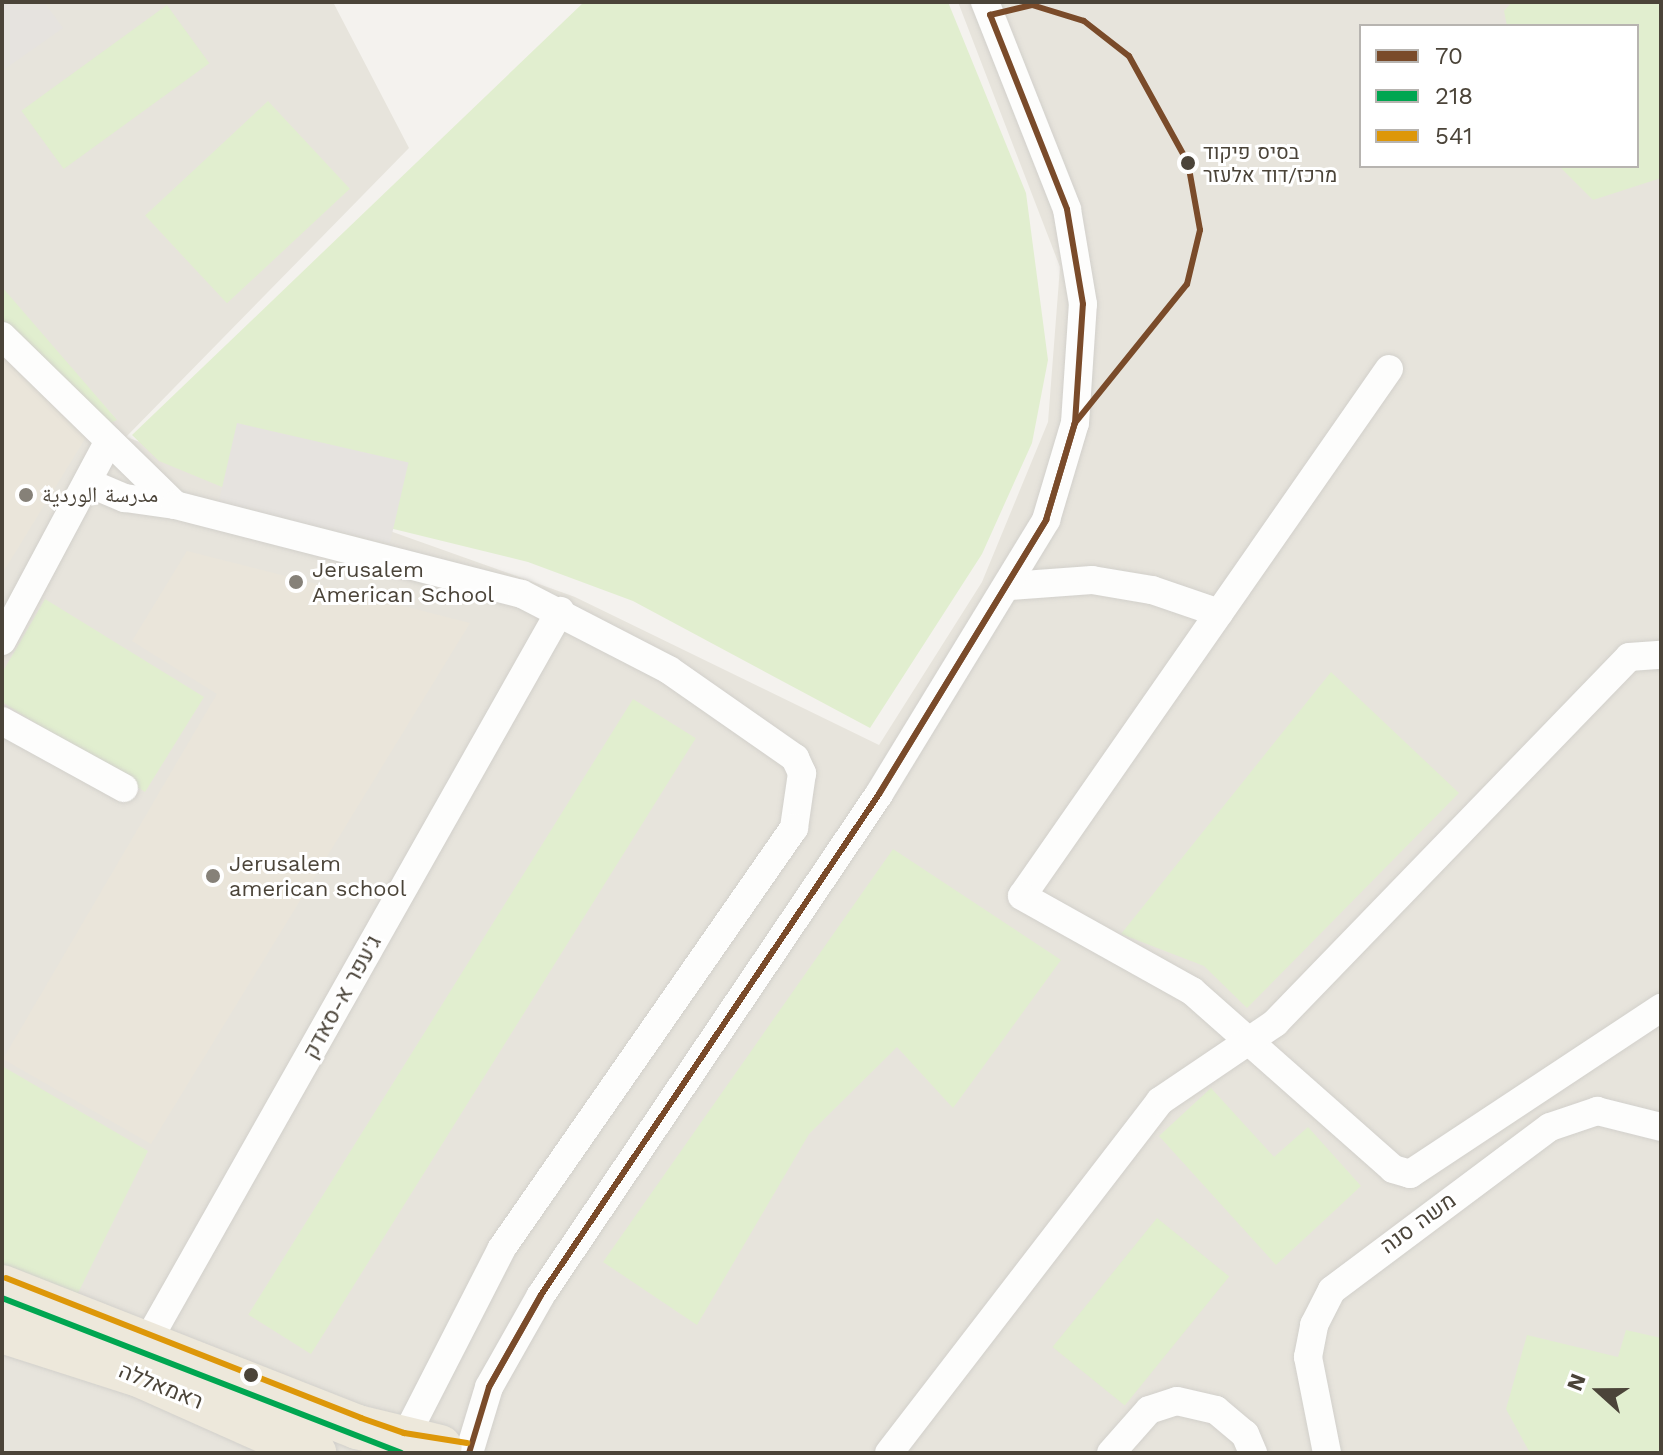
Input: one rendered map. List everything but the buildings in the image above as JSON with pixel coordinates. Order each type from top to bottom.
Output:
[{"type":"highway","name":"ראמאללה","points":[[2,1287],[440,1450]]},
{"type":"highway","name":"ראמאללה","points":[[2,1331],[139,1375],[314,1453]]},
{"type":"street","points":[[440,1450],[489,1387],[541,1295],[879,794],[1010,586],[1046,520],[1075,423],[1083,304],[1067,209],[985,2]]},
{"type":"street","points":[[2,336],[175,505]]},
{"type":"street","points":[[1389,369],[1022,896],[1192,991],[1393,1169],[1410,1174],[1661,1008]]},
{"type":"street","points":[[2,641],[109,441]]},
{"type":"street","points":[[89,483],[125,498],[175,505],[522,594],[669,670],[795,758],[802,773],[794,828],[502,1248],[440,1450]]},
{"type":"street","points":[[1010,586],[1092,580],[1152,590],[1219,613]]},
{"type":"street","name":"ג'עפר א-סאדק","points":[[147,1342],[560,611]]},
{"type":"street","points":[[889,1453],[1160,1101],[1247,1039],[1275,1023],[1629,657],[1661,655]]},
{"type":"street","points":[[2,721],[124,788]]},
{"type":"street","name":"משה סנה","points":[[1327,1453],[1308,1357],[1314,1325],[1332,1290],[1550,1127],[1597,1111],[1661,1127]]},
{"type":"street","points":[[1111,1453],[1149,1410],[1177,1401],[1216,1410],[1245,1434],[1253,1453]]},
{"type":"shaded area","points":[[2,2],[333,2],[409,148],[126,437],[575,597],[879,745],[982,582],[1048,422],[1060,267],[958,2],[1661,2],[1661,1453],[2,1453]]},
{"type":"shaded area","points":[[2,2],[44,2],[63,28],[2,71]]},
{"type":"shaded area","name":"مدرسة الوردية","points":[[2,346],[99,416],[2,574]]},
{"type":"shaded area","points":[[237,423],[408,463],[390,543],[218,504]]},
{"type":"shaded area","name":"Jerusalem american school","points":[[187,551],[470,623],[151,1144],[3,1059],[217,694],[132,641]]},
{"type":"green space","points":[[584,2],[948,2],[1026,193],[1048,360],[1032,443],[982,554],[870,728],[633,601],[528,562],[222,487],[159,461],[132,435]]},
{"type":"green space","points":[[1512,2],[1661,2],[1661,178],[1593,200],[1561,168],[1639,168],[1639,24],[1507,24],[1504,11]]},
{"type":"green space","points":[[167,5],[209,63],[64,169],[21,111]]},
{"type":"green space","points":[[268,101],[350,189],[227,303],[145,216]]},
{"type":"green space","points":[[2,287],[117,420],[103,426],[2,319]]},
{"type":"green space","points":[[45,599],[204,697],[145,792],[2,702],[2,673]]},
{"type":"green space","points":[[1331,672],[1459,793],[1247,1008],[1204,966],[1121,934]]},
{"type":"green space","points":[[633,699],[696,738],[311,1354],[248,1315]]},
{"type":"green space","points":[[893,849],[1061,960],[953,1108],[897,1047],[809,1134],[697,1325],[603,1262]]},
{"type":"green space","points":[[2,1066],[148,1151],[77,1295],[2,1268]]},
{"type":"green space","points":[[1211,1088],[1274,1157],[1308,1127],[1361,1186],[1276,1265],[1159,1136]]},
{"type":"green space","points":[[1157,1218],[1229,1277],[1125,1406],[1053,1347]]},
{"type":"green space","points":[[1626,1330],[1661,1338],[1661,1453],[1530,1453],[1506,1409],[1527,1335],[1618,1357]]},
{"type":"transit line","name":"70","points":[[1032,5],[1084,21],[1129,56],[1188,163],[1200,230],[1187,284],[1075,423],[1083,304],[1067,209],[990,15],[1032,5]]},
{"type":"transit line","name":"70","points":[[1046,520],[1075,423]]},
{"type":"transit line","name":"70","points":[[1046,520],[1075,423]]},
{"type":"transit line","name":"70","points":[[879,794],[1046,520]]},
{"type":"transit line","name":"70","points":[[879,794],[1046,520]]},
{"type":"transit line","name":"70","points":[[541,1295],[879,794]]},
{"type":"transit line","name":"541","points":[[6,1278],[361,1418],[404,1433],[467,1443]]},
{"type":"transit line","name":"70","points":[[489,1387],[541,1295]]},
{"type":"transit line","name":"70","points":[[489,1387],[541,1295]]},
{"type":"transit line","name":"218","points":[[2,1298],[401,1453]]},
{"type":"transit line","name":"70","points":[[469,1453],[489,1387]]},
{"type":"place","name":"בסיס פיקוד מרכז/דוד אלעזר","points":[[1188,163]]},
{"type":"place","name":"مدرسة الوردية","points":[[26,495]]},
{"type":"place","name":"Jerusalem American School","points":[[296,582]]},
{"type":"place","name":"Jerusalem american school","points":[[213,876]]}]
